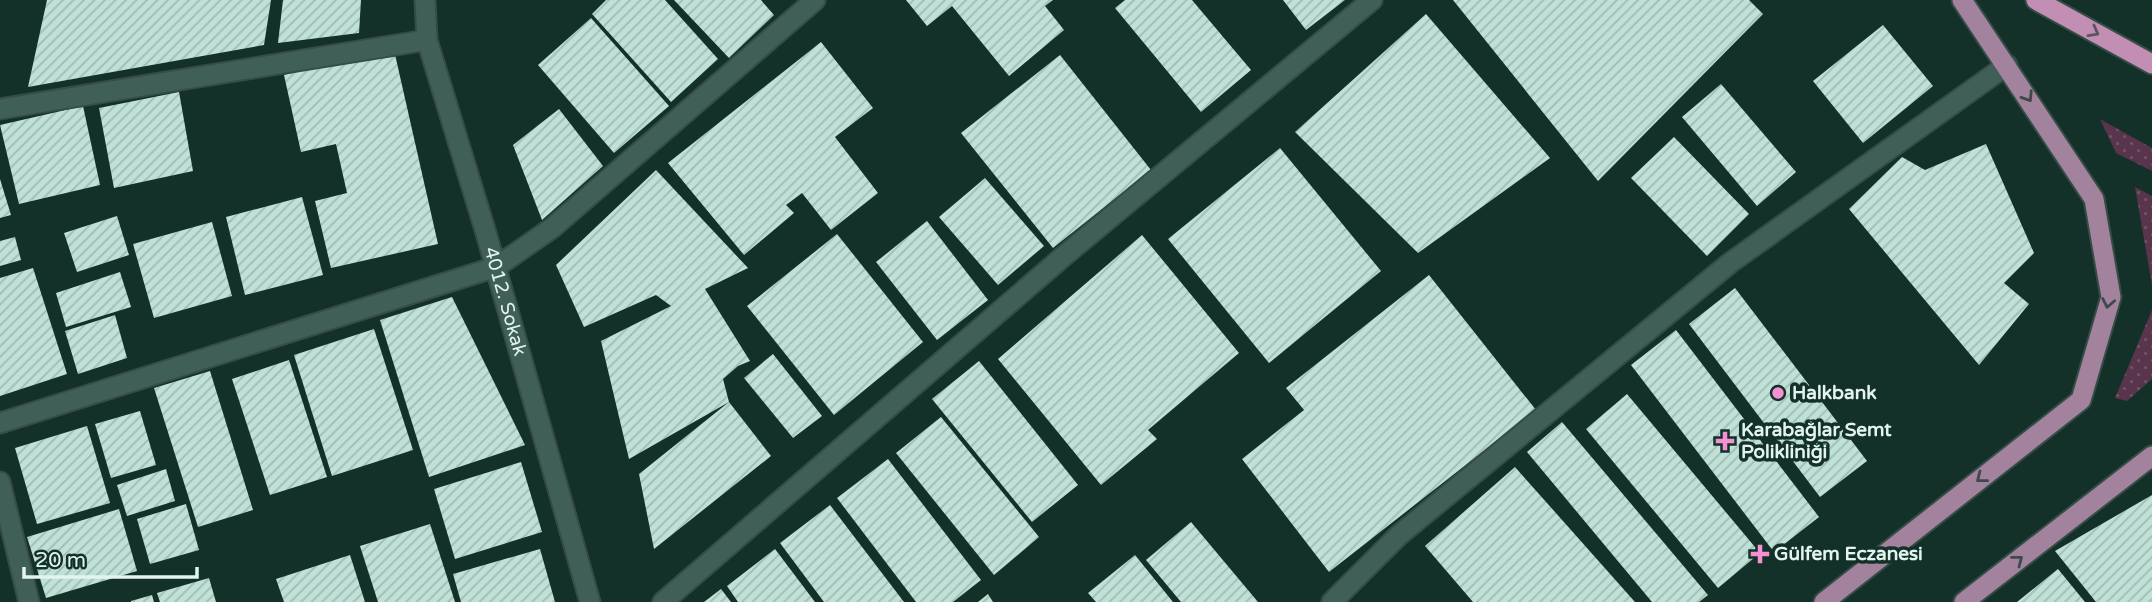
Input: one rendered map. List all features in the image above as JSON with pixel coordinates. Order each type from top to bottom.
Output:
[{"type":"highway","points":[[2036,0],[2152,64]]},
{"type":"main road","points":[[1824,602],[2081,400],[2111,297],[2094,199],[1962,0]]},
{"type":"main road","points":[[1964,602],[2152,456]]},
{"type":"street","name":"4012. Sokak","points":[[425,0],[427,40],[496,267],[590,602]]},
{"type":"street","points":[[0,423],[496,267],[552,228],[815,0]]},
{"type":"street","points":[[663,602],[1065,255],[1372,0]]},
{"type":"street","points":[[0,109],[427,40]]},
{"type":"street","points":[[1332,602],[1398,536],[1730,263],[2007,65]]},
{"type":"street","points":[[0,482],[29,602]]},
{"type":"shaded area","points":[[2100,119],[2152,148],[2152,171],[2116,153]]},
{"type":"shaded area","points":[[2135,187],[2152,196],[2152,285]]},
{"type":"shaded area","points":[[2152,310],[2152,379],[2127,401],[2115,398]]},
{"type":"building","points":[[47,0],[271,0],[264,45],[28,87]]},
{"type":"building","points":[[283,0],[361,0],[359,33],[278,43]]},
{"type":"building","points":[[606,0],[665,0],[718,59],[671,102],[592,14]]},
{"type":"building","points":[[674,0],[761,0],[774,15],[729,58]]},
{"type":"building","points":[[906,0],[1053,0],[1045,6],[1064,30],[1009,76],[952,6],[927,26]]},
{"type":"building","points":[[1125,0],[1192,0],[1251,70],[1201,112],[1115,8]]},
{"type":"building","points":[[1283,0],[1345,0],[1306,30]]},
{"type":"building","points":[[1453,0],[1749,0],[1763,14],[1598,181]]},
{"type":"building","points":[[1426,14],[1550,158],[1418,253],[1295,132]]},
{"type":"building","points":[[591,18],[669,106],[614,153],[538,65]]},
{"type":"building","points":[[1883,25],[1933,86],[1863,143],[1813,81]]},
{"type":"building","points":[[821,42],[873,108],[835,137],[878,193],[831,230],[802,193],[786,205],[794,213],[744,255],[668,163]]},
{"type":"building","points":[[394,50],[438,244],[331,268],[315,201],[347,193],[336,144],[301,152],[284,75]]},
{"type":"building","points":[[1060,55],[1151,170],[1053,248],[961,133]]},
{"type":"building","points":[[1721,84],[1796,172],[1757,206],[1682,117]]},
{"type":"building","points":[[179,92],[193,171],[114,188],[99,108]]},
{"type":"building","points":[[83,106],[100,185],[19,204],[0,125]]},
{"type":"building","points":[[559,109],[603,166],[542,220],[513,145]]},
{"type":"building","points":[[1674,137],[1749,214],[1707,256],[1631,178]]},
{"type":"building","points":[[1986,144],[2034,253],[2004,283],[2029,304],[1979,365],[1849,209],[1902,157],[1925,170]]},
{"type":"building","points":[[1280,148],[1381,271],[1269,363],[1168,239]]},
{"type":"building","points":[[656,170],[748,268],[705,289],[750,361],[738,366],[723,379],[729,402],[629,459],[601,341],[671,306],[656,295],[584,327],[556,265]]},
{"type":"building","points":[[985,178],[1044,246],[998,285],[939,217]]},
{"type":"building","points":[[0,179],[11,215],[0,218]]},
{"type":"building","points":[[302,197],[323,275],[245,295],[226,217]]},
{"type":"building","points":[[117,216],[129,255],[77,272],[64,233]]},
{"type":"building","points":[[927,221],[988,300],[937,340],[876,262]]},
{"type":"building","points":[[212,222],[232,296],[154,318],[133,244]]},
{"type":"building","points":[[837,234],[923,342],[834,415],[747,306]]},
{"type":"building","points":[[1142,235],[1239,353],[1148,430],[1157,439],[1101,485],[998,359]]},
{"type":"building","points":[[15,237],[21,260],[0,266],[0,241]]},
{"type":"building","points":[[33,268],[67,374],[0,396],[0,278]]},
{"type":"building","points":[[120,272],[131,307],[66,327],[56,293]]},
{"type":"building","points":[[1429,275],[1536,410],[1329,572],[1242,459],[1304,410],[1286,388]]},
{"type":"building","name":"Halkbank","points":[[1735,288],[1867,461],[1820,497],[1689,324]]},
{"type":"building","points":[[452,297],[525,445],[429,477],[380,320]]},
{"type":"building","points":[[115,315],[127,358],[78,374],[65,331]]},
{"type":"building","points":[[374,329],[413,450],[332,476],[294,355]]},
{"type":"building","name":"Karabağlar Semt Polikliniği","points":[[1676,330],[1819,517],[1774,552],[1631,365]]},
{"type":"building","points":[[773,354],[822,416],[793,438],[744,378]]},
{"type":"building","points":[[289,360],[327,477],[270,495],[232,379]]},
{"type":"building","points":[[979,361],[1078,485],[1032,522],[932,399]]},
{"type":"building","points":[[210,371],[253,510],[198,527],[154,388]]},
{"type":"building","points":[[1627,394],[1760,553],[1718,588],[1586,429]]},
{"type":"building","points":[[729,402],[771,456],[654,549],[639,474]]},
{"type":"building","points":[[140,411],[156,465],[111,478],[95,424]]},
{"type":"building","points":[[941,417],[1039,537],[994,575],[896,453]]},
{"type":"building","points":[[1562,422],[1708,595],[1699,602],[1652,602],[1527,452]]},
{"type":"building","points":[[87,426],[110,503],[37,524],[15,448]]},
{"type":"building","points":[[888,459],[981,580],[953,602],[916,602],[837,498]]},
{"type":"building","points":[[521,462],[542,532],[455,559],[434,489]]},
{"type":"building","points":[[1515,467],[1635,602],[1473,602],[1425,546]]},
{"type":"building","points":[[166,469],[175,501],[127,516],[117,485]]},
{"type":"building","points":[[2152,495],[2152,602],[2096,602],[2055,551]]},
{"type":"building","points":[[186,504],[199,550],[150,564],[137,519]]},
{"type":"building","points":[[830,505],[904,602],[824,602],[780,543]]},
{"type":"building","points":[[119,509],[137,571],[46,598],[27,537]]},
{"type":"building","points":[[1191,522],[1258,602],[1181,602],[1146,560]]},
{"type":"building","points":[[430,524],[455,602],[378,602],[360,546]]},
{"type":"building","points":[[540,549],[555,602],[461,602],[453,574]]},
{"type":"building","points":[[775,549],[815,602],[738,602],[727,586]]},
{"type":"building","points":[[350,555],[365,602],[284,602],[276,579]]},
{"type":"building","points":[[1135,555],[1173,602],[1096,602],[1088,593]]},
{"type":"building","points":[[2058,569],[2085,602],[2017,602]]},
{"type":"building","points":[[209,578],[216,602],[160,602],[157,593]]},
{"type":"building","points":[[721,589],[731,602],[704,602]]},
{"type":"building","points":[[988,594],[993,602],[978,602]]},
{"type":"building","points":[[152,595],[154,602],[131,602],[131,601]]},
{"type":"place","name":"Halkbank","points":[[1778,393]]},
{"type":"place","name":"Karabağlar Semt Polikliniği","points":[[1725,441]]},
{"type":"place","name":"Gülfem Eczanesi","points":[[1760,554]]}]
